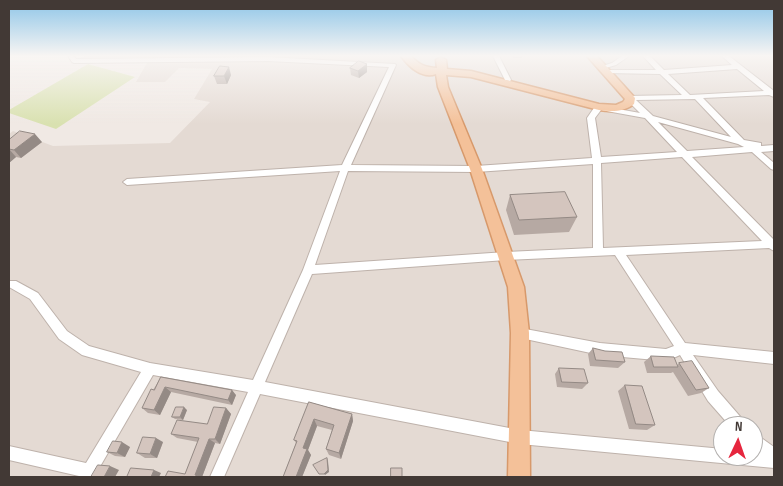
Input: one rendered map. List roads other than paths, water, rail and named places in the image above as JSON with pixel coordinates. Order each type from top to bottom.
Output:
[{"type":"main road","points":[[443,79],[516,286],[520,333],[519,477]]},
{"type":"main road","points":[[491,79],[607,106],[627,106],[630,98],[613,79]]},
{"type":"main road","points":[[495,79],[508,80],[607,106],[618,103],[622,99],[622,94],[607,79]]},
{"type":"street","points":[[216,477],[308,270],[345,168],[387,79]]},
{"type":"street","points":[[670,79],[741,142],[753,149],[774,167]]},
{"type":"street","points":[[753,79],[773,94]]},
{"type":"street","points":[[630,98],[773,94]]},
{"type":"street","points":[[630,98],[651,117],[774,245]]},
{"type":"street","points":[[607,106],[741,142],[774,148]]},
{"type":"street","points":[[607,106],[651,117]]},
{"type":"street","points":[[598,252],[596,160],[591,118],[607,106]]},
{"type":"street","points":[[127,182],[345,168],[476,169],[774,148]]},
{"type":"street","points":[[308,270],[506,256],[774,245]]},
{"type":"street","points":[[618,251],[713,396],[730,416]]},
{"type":"street","points":[[12,284],[34,296],[63,336],[86,350],[150,370],[256,387],[520,437],[774,461]]},
{"type":"street","points":[[520,333],[600,350],[667,355],[682,348],[774,358]]},
{"type":"street","points":[[9,453],[87,474],[150,370]]},
{"type":"street","points":[[763,447],[774,456]]}]
